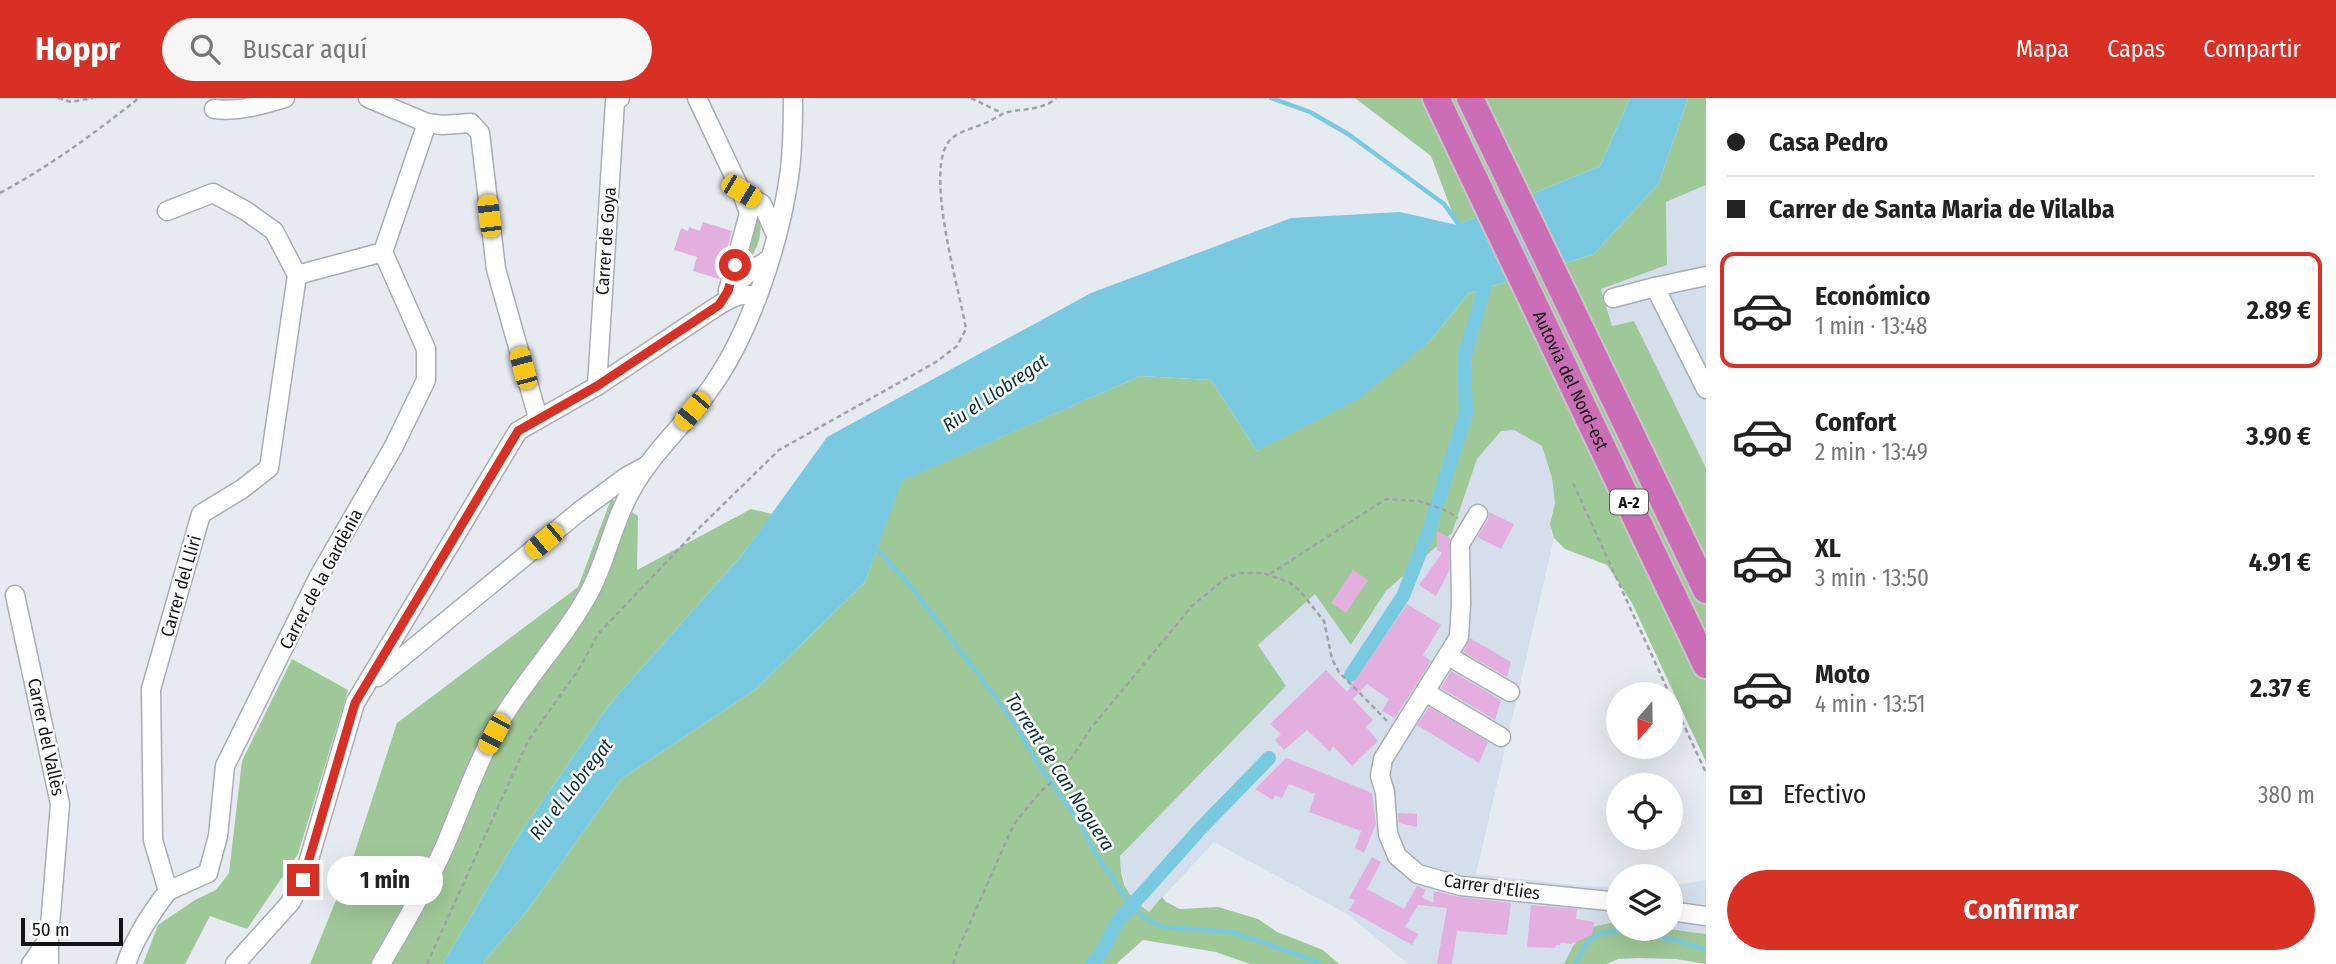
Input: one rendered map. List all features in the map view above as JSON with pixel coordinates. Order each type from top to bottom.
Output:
[{"type":"highway","name":"Autovia del Nord-est","points":[[1436,98],[1706,665]]},
{"type":"highway","name":"Autovia del Nord-est","points":[[1470,98],[1706,590]]},
{"type":"street","points":[[214,109],[243,109],[285,98]]},
{"type":"street","points":[[368,98],[427,123],[471,123],[480,133],[496,269],[538,418]]},
{"type":"street","name":"Carrer de Goya","points":[[597,386],[615,101],[620,98]]},
{"type":"street","points":[[697,98],[749,213],[723,298]]},
{"type":"street","points":[[381,964],[429,879],[500,722],[565,631],[591,589],[619,514],[631,490],[647,465],[707,394],[737,344],[769,259],[790,175],[793,98]]},
{"type":"street","points":[[167,211],[213,193],[246,211],[274,231],[297,275],[383,252],[427,123]]},
{"type":"street","points":[[741,191],[760,196],[770,192],[790,175]]},
{"type":"street","points":[[741,191],[762,204],[776,235]]},
{"type":"street","name":"Carrer de la Gardènia","points":[[168,891],[208,873],[218,836],[225,766],[318,578],[394,446],[426,380],[426,349],[383,252]]},
{"type":"street","points":[[235,964],[290,904],[303,880],[355,703],[518,431],[597,386],[723,298],[747,274],[769,259]]},
{"type":"street","name":"Carrer del Lliri","points":[[168,891],[153,840],[150,689],[201,514],[243,489],[269,468],[297,275]]},
{"type":"street","points":[[1613,298],[1706,276]]},
{"type":"street","points":[[1655,287],[1706,389]]},
{"type":"street","points":[[723,298],[746,293],[757,296]]},
{"type":"street","points":[[367,685],[580,511],[647,465]]},
{"type":"street","name":"Carrer d'Elies","points":[[1478,514],[1460,544],[1459,637],[1383,759],[1380,776],[1385,792],[1388,834],[1397,856],[1418,874],[1461,886],[1606,901]]},
{"type":"street","name":"Carrer del Vallès","points":[[15,595],[60,804],[49,964]]},
{"type":"street","points":[[1448,656],[1510,692]]},
{"type":"street","points":[[1426,692],[1501,737]]},
{"type":"street","points":[[126,964],[153,910],[168,891]]},
{"type":"street","points":[[1683,913],[1706,916]]},
{"type":"street","points":[[31,964],[49,938]]},
{"type":"path","points":[[58,98],[71,102],[93,98]]},
{"type":"path","points":[[0,193],[34,175],[139,98]]},
{"type":"path","points":[[971,98],[1003,114]]},
{"type":"path","points":[[427,964],[528,741],[579,669],[598,634],[695,532],[779,450],[936,362],[964,337],[965,319],[956,287],[941,198],[940,180],[944,150],[951,139],[959,134],[1003,114],[1034,108],[1056,98]]},
{"type":"path","points":[[1573,484],[1665,682]]},
{"type":"path","points":[[1269,575],[1386,499],[1419,501],[1447,511]]},
{"type":"path","points":[[953,964],[1014,824],[1041,791],[1061,774],[1091,728],[1192,606],[1232,575],[1247,572],[1269,575],[1289,582],[1310,602],[1324,621],[1332,659],[1339,672],[1399,734]]},
{"type":"path","points":[[1684,725],[1706,773]]},
{"type":"shaded area","points":[[1706,185],[1706,468],[1634,321],[1612,326],[1601,289],[1667,265],[1666,202]]},
{"type":"shaded area","points":[[1514,430],[1542,446],[1552,478],[1555,504],[1551,517],[1551,532],[1554,538],[1476,874],[1606,887],[1606,925],[1588,928],[1573,946],[1564,964],[1408,964],[1347,914],[1214,842],[1149,912],[1128,895],[1120,856],[1286,686],[1258,645],[1315,593],[1352,645],[1386,591],[1452,533],[1477,459],[1500,431]]},
{"type":"shaded area","points":[[1706,880],[1706,934],[1683,931],[1683,884]]},
{"type":"green space","points":[[1355,98],[1630,98],[1600,166],[1457,225],[1431,156]]},
{"type":"green space","points":[[1688,98],[1706,98],[1706,185],[1666,202],[1667,265],[1601,289],[1612,326],[1634,321],[1706,468],[1706,762],[1684,715],[1684,682],[1669,682],[1632,603],[1607,565],[1565,549],[1554,538],[1550,524],[1555,503],[1552,478],[1542,446],[1514,430],[1501,431],[1477,459],[1452,533],[1386,591],[1351,645],[1315,594],[1258,645],[1286,686],[1120,856],[1126,888],[1149,912],[1162,897],[1180,909],[1218,907],[1258,919],[1277,932],[1323,950],[1339,964],[1250,964],[1216,952],[1143,940],[1116,964],[484,964],[527,911],[621,779],[756,689],[865,582],[901,481],[1140,376],[1211,380],[1257,451],[1429,342],[1468,294],[1594,254],[1659,183]]},
{"type":"green space","points":[[759,212],[761,229],[758,243],[742,270],[753,219]]},
{"type":"green space","points":[[611,499],[638,516],[637,570],[751,509],[772,514],[742,555],[609,705],[519,835],[443,964],[310,964],[352,861],[397,723],[578,587]]},
{"type":"green space","points":[[292,659],[348,690],[298,854],[247,929],[210,916],[185,964],[143,964],[158,925],[195,900],[216,890],[229,873],[242,761]]},
{"type":"green space","points":[[1606,924],[1606,941],[1683,941],[1683,931],[1706,934],[1706,964],[1676,959],[1638,958],[1618,959],[1607,964],[1564,964],[1573,946],[1588,928]]},
{"type":"water","name":"Riu el Llobregat","points":[[1630,98],[1688,98],[1659,183],[1594,254],[1468,294],[1429,342],[1359,399],[1257,451],[1211,380],[1140,376],[902,481],[865,582],[756,689],[621,779],[527,911],[484,964],[443,964],[519,835],[609,705],[742,555],[827,437],[1091,293],[1291,218],[1400,212],[1457,225],[1600,166]]},
{"type":"building","points":[[703,222],[732,231],[719,279],[693,271],[697,257],[674,250],[681,228],[688,231],[689,227],[700,231]]},
{"type":"building","points":[[1489,512],[1514,524],[1501,549],[1477,537],[1488,520]]},
{"type":"building","points":[[1437,531],[1450,538],[1449,571],[1436,596],[1419,585],[1442,553],[1437,550]]},
{"type":"building","points":[[1353,570],[1368,580],[1346,613],[1331,603]]},
{"type":"building","points":[[1407,604],[1441,625],[1423,655],[1431,661],[1395,718],[1382,711],[1389,699],[1367,684],[1353,699],[1373,720],[1366,727],[1378,741],[1352,766],[1333,746],[1330,752],[1307,730],[1284,750],[1275,740],[1281,734],[1270,724],[1326,670],[1347,692]]},
{"type":"building","points":[[1470,638],[1511,662],[1507,677],[1463,652]]},
{"type":"building","points":[[1451,671],[1501,700],[1495,720],[1441,688]]},
{"type":"building","points":[[1429,707],[1488,742],[1479,763],[1417,725]]},
{"type":"building","points":[[1286,758],[1372,793],[1376,824],[1364,853],[1355,848],[1361,831],[1309,812],[1315,794],[1289,784],[1282,798],[1275,795],[1273,800],[1255,789]]},
{"type":"building","points":[[1398,813],[1417,814],[1417,827],[1399,823]]},
{"type":"building","points":[[1372,857],[1381,862],[1367,889],[1404,909],[1417,886],[1426,890],[1422,897],[1433,903],[1434,891],[1511,903],[1507,935],[1457,931],[1452,964],[1437,964],[1447,908],[1418,905],[1405,927],[1418,934],[1412,945],[1349,910],[1355,900],[1349,898]]},
{"type":"building","points":[[1531,905],[1577,909],[1576,919],[1594,922],[1592,935],[1571,944],[1561,943],[1555,948],[1527,947]]},
{"type":"waterway","points":[[1271,98],[1310,112],[1348,134],[1444,204],[1461,228]]},
{"type":"waterway","points":[[1351,675],[1403,596],[1429,530],[1466,413],[1464,358],[1489,272]]},
{"type":"waterway","name":"Torrent de Can Noguera","points":[[875,547],[906,580],[995,696],[1041,769],[1076,817],[1096,854],[1130,904],[1144,918],[1163,927],[1232,932],[1319,964]]},
{"type":"waterway","points":[[1092,964],[1100,955],[1117,922],[1201,828],[1269,758]]},
{"type":"waterway","name":"Torrent de Can Noguera","points":[[1576,964],[1591,940],[1605,932],[1633,931],[1650,934],[1706,950]]},
{"type":"route","points":[[303,880],[355,703],[518,431],[597,386],[719,305],[728,291],[735,265]]}]
